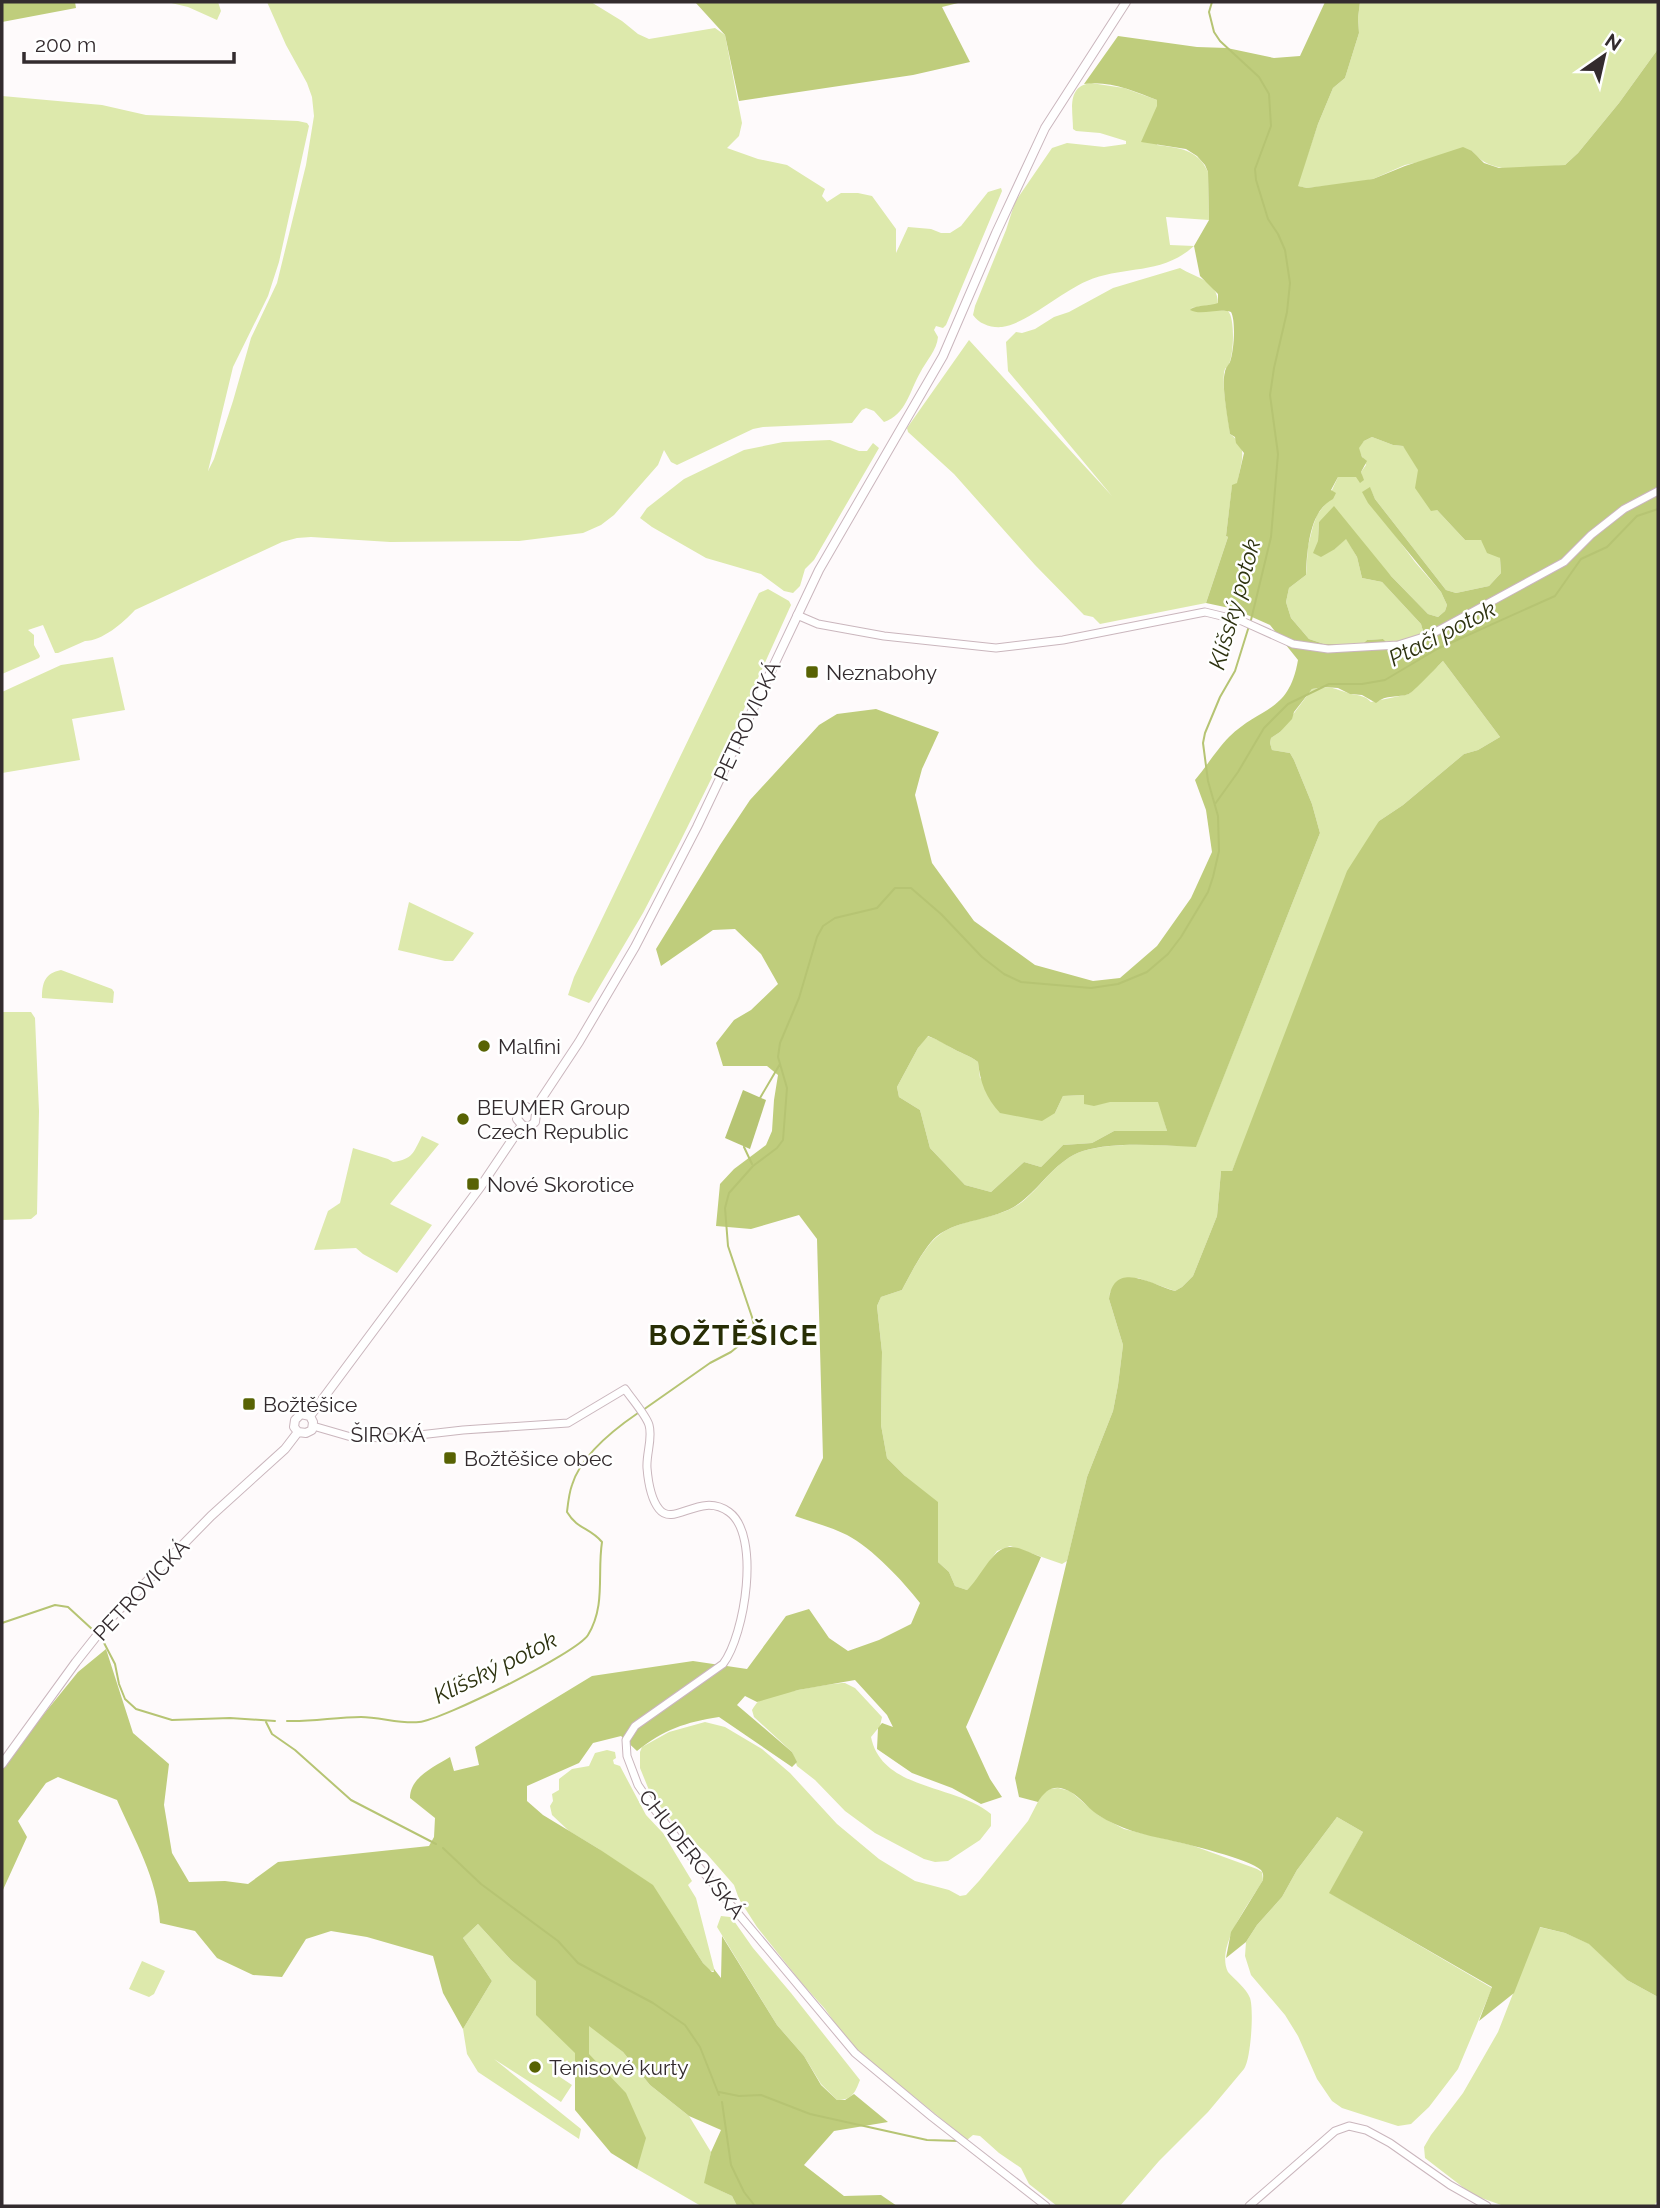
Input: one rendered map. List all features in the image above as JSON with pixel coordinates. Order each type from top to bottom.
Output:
[{"type":"main road","name":"PETROVICKÁ","points":[[534,1110],[579,1042],[635,947],[703,814],[818,570],[943,356],[1001,220],[1045,128],[1126,2]]},
{"type":"main road","points":[[526,1107],[534,1110],[536,1122],[529,1126],[522,1125],[517,1119],[519,1111],[526,1107]]},
{"type":"main road","points":[[310,1416],[481,1186],[522,1125]]},
{"type":"main road","points":[[301,1414],[310,1416],[313,1426],[306,1433],[298,1432],[294,1427],[295,1420],[301,1414]]},
{"type":"main road","name":"PETROVICKÁ","points":[[2,1764],[110,1619],[211,1516],[285,1449],[298,1432]]},
{"type":"street","points":[[797,615],[818,624],[884,636],[996,648],[1063,640],[1205,612],[1257,626],[1293,643],[1328,649],[1398,645],[1430,635],[1564,562],[1591,535],[1624,509],[1658,491]]},
{"type":"street","name":"CHUDEROVSKÁ","points":[[463,1430],[568,1423],[625,1389],[649,1424],[647,1468],[653,1497],[660,1511],[669,1515],[677,1514],[707,1504],[729,1512],[740,1524],[744,1536],[746,1575],[743,1614],[738,1633],[723,1664],[629,1733],[626,1748],[638,1785],[699,1867],[855,2053],[1046,2206]]},
{"type":"street","name":"ŠIROKÁ","points":[[313,1426],[351,1437],[393,1438],[463,1430]]},
{"type":"street","points":[[1249,2206],[1335,2131],[1349,2126],[1366,2130],[1390,2143],[1450,2185],[1488,2206]]},
{"type":"shaded area","points":[[2,2],[75,2],[76,8],[2,22]]},
{"type":"shaded area","points":[[167,2],[218,2],[221,11],[217,20],[188,7]]},
{"type":"shaded area","points":[[267,2],[591,2],[649,39],[715,28],[725,35],[742,123],[739,136],[727,148],[758,159],[787,165],[825,189],[822,196],[827,202],[841,193],[872,196],[896,229],[896,253],[908,227],[950,233],[961,226],[988,192],[1001,188],[1002,191],[946,325],[943,328],[936,326],[934,330],[938,337],[933,351],[902,408],[891,419],[884,422],[874,411],[866,408],[852,423],[753,429],[677,465],[671,462],[664,450],[658,465],[614,515],[601,525],[583,533],[519,541],[390,542],[311,537],[282,542],[135,610],[105,635],[58,653],[55,653],[43,625],[28,630],[34,635],[34,645],[39,658],[2,674],[2,96],[102,105],[146,115],[298,121],[309,126],[279,262],[268,296],[233,367],[208,471],[233,401],[251,338],[277,283],[306,165],[314,116],[307,83]]},
{"type":"shaded area","points":[[695,2],[962,2],[942,7],[970,62],[913,75],[739,101],[725,35]]},
{"type":"shaded area","points":[[1325,2],[1360,2],[1359,33],[1345,78],[1333,88],[1298,186],[1307,188],[1373,179],[1463,147],[1472,151],[1484,163],[1499,168],[1565,165],[1619,103],[1658,49],[1658,1997],[1627,1980],[1589,1944],[1565,1933],[1540,1927],[1514,1993],[1479,2021],[1492,1987],[1329,1893],[1363,1832],[1337,1817],[1297,1870],[1282,1897],[1246,1942],[1226,1958],[1231,1932],[1263,1880],[1261,1870],[1232,1857],[1124,1828],[1098,1815],[1074,1794],[1064,1789],[1049,1790],[1038,1802],[1019,1797],[1015,1778],[1087,1477],[1113,1411],[1123,1345],[1109,1299],[1112,1287],[1118,1280],[1126,1277],[1146,1280],[1175,1291],[1193,1276],[1217,1216],[1221,1171],[1232,1171],[1347,871],[1379,821],[1403,805],[1464,754],[1478,750],[1500,737],[1443,661],[1409,694],[1384,698],[1376,703],[1362,695],[1350,694],[1338,688],[1312,689],[1294,712],[1292,719],[1271,738],[1272,750],[1290,753],[1294,760],[1312,804],[1320,833],[1196,1147],[1110,1146],[1073,1155],[1011,1208],[956,1226],[937,1236],[922,1254],[902,1290],[881,1297],[877,1306],[882,1352],[881,1425],[887,1458],[938,1502],[938,1562],[949,1572],[955,1586],[967,1590],[992,1558],[1003,1549],[1017,1548],[1041,1557],[966,1727],[990,1779],[1002,1797],[981,1804],[952,1788],[912,1773],[877,1749],[878,1728],[882,1723],[893,1727],[887,1715],[855,1680],[798,1690],[757,1702],[745,1696],[737,1705],[792,1752],[797,1762],[792,1767],[719,1717],[675,1728],[637,1751],[621,1736],[593,1743],[579,1763],[527,1786],[527,1801],[543,1815],[653,1885],[703,1963],[712,1972],[714,1969],[721,1978],[722,1936],[777,2025],[804,2056],[821,2085],[837,2100],[845,2100],[854,2094],[888,2122],[834,2131],[804,2165],[844,2196],[881,2195],[897,2206],[737,2206],[732,2196],[704,2183],[711,2152],[721,2130],[689,2116],[650,2085],[623,2052],[589,2026],[589,2054],[626,2093],[646,2138],[637,2169],[611,2153],[575,2110],[575,2053],[536,2015],[536,1981],[511,1960],[478,1924],[463,1938],[492,1981],[463,2029],[443,1993],[433,1956],[367,1937],[331,1931],[306,1939],[282,1977],[253,1975],[217,1958],[195,1931],[160,1923],[150,1875],[117,1800],[58,1777],[46,1783],[18,1821],[27,1837],[2,1892],[2,1770],[78,1672],[106,1649],[133,1733],[169,1764],[164,1805],[172,1853],[189,1882],[225,1881],[248,1884],[278,1862],[429,1846],[434,1837],[435,1818],[410,1798],[418,1778],[450,1757],[454,1771],[479,1765],[475,1747],[592,1676],[693,1661],[747,1669],[786,1616],[809,1609],[829,1638],[848,1651],[879,1640],[911,1624],[920,1603],[867,1548],[847,1535],[795,1516],[823,1458],[817,1239],[799,1215],[751,1229],[716,1226],[720,1184],[734,1169],[766,1145],[772,1131],[778,1075],[767,1066],[723,1066],[716,1043],[734,1020],[751,1010],[778,984],[761,954],[735,929],[713,930],[661,966],[656,949],[750,800],[819,725],[837,714],[876,709],[939,732],[922,769],[915,795],[932,863],[974,921],[1035,965],[1093,981],[1120,978],[1157,946],[1191,898],[1212,852],[1206,810],[1195,780],[1229,737],[1281,699],[1294,677],[1298,660],[1270,625],[1234,609],[1206,603],[1228,537],[1232,485],[1237,483],[1244,453],[1235,437],[1230,434],[1224,393],[1225,371],[1230,362],[1233,344],[1234,322],[1231,312],[1190,310],[1218,303],[1218,294],[1200,276],[1194,246],[1209,220],[1208,172],[1197,156],[1186,149],[1141,142],[1157,106],[1157,100],[1112,85],[1084,84],[1118,36],[1197,47],[1227,48],[1274,58],[1300,56]],"holes":[[[1372,437],[1403,446],[1418,470],[1415,488],[1431,511],[1437,510],[1465,540],[1481,540],[1487,553],[1500,558],[1501,573],[1489,586],[1456,593],[1446,590],[1375,499],[1370,487],[1362,492],[1368,503],[1441,592],[1447,605],[1438,617],[1428,614],[1391,576],[1334,506],[1319,522],[1318,541],[1313,553],[1321,557],[1346,539],[1357,557],[1362,578],[1382,582],[1421,624],[1423,631],[1415,637],[1386,642],[1383,639],[1367,640],[1363,644],[1324,644],[1309,639],[1291,618],[1286,602],[1289,588],[1306,575],[1314,522],[1325,505],[1333,499],[1336,493],[1331,490],[1338,477],[1356,477],[1360,483],[1364,480],[1361,472],[1367,461],[1362,457],[1359,448],[1364,441]],[[928,1036],[978,1062],[984,1089],[1000,1113],[1042,1121],[1055,1113],[1063,1096],[1084,1095],[1084,1104],[1094,1106],[1110,1102],[1158,1102],[1167,1131],[1114,1131],[1092,1143],[1063,1145],[1041,1167],[1024,1162],[991,1192],[965,1185],[930,1148],[920,1110],[899,1097],[897,1087],[918,1048]]]},
{"type":"shaded area","points":[[1360,2],[1658,2],[1658,49],[1619,103],[1565,165],[1528,169],[1503,168],[1491,165],[1472,151],[1405,165],[1373,179],[1354,183],[1307,188],[1297,186],[1333,88],[1345,78],[1359,33]]},
{"type":"shaded area","points":[[1091,83],[1124,88],[1157,100],[1157,145],[1193,154],[1208,172],[1209,220],[1166,217],[1170,245],[1194,246],[1168,262],[1087,281],[1023,320],[1002,327],[986,325],[973,315],[975,306],[1015,202],[1052,148],[1067,143],[1104,147],[1126,144],[1126,141],[1100,133],[1073,129],[1074,94],[1083,85]]},
{"type":"shaded area","points":[[1180,268],[1205,281],[1217,296],[1218,304],[1191,308],[1228,311],[1232,321],[1232,352],[1224,373],[1224,387],[1230,434],[1240,445],[1242,457],[1238,483],[1232,486],[1228,537],[1206,603],[1100,624],[1093,617],[1084,615],[1035,565],[954,474],[908,432],[907,428],[969,340],[1112,496],[1008,371],[1006,342],[1016,332],[1035,329],[1113,288]]},
{"type":"shaded area","points":[[1372,437],[1403,446],[1412,456],[1437,510],[1465,540],[1481,540],[1500,558],[1501,573],[1489,586],[1456,593],[1446,590],[1375,499],[1370,488],[1363,492],[1441,592],[1447,605],[1438,617],[1428,614],[1391,576],[1325,518],[1319,522],[1318,541],[1335,549],[1346,538],[1357,557],[1362,578],[1382,582],[1421,624],[1423,631],[1415,637],[1401,640],[1324,644],[1309,639],[1291,618],[1286,602],[1289,588],[1306,575],[1308,546],[1317,515],[1338,477],[1362,476],[1361,472],[1366,465],[1358,448]]},
{"type":"shaded area","points":[[830,440],[859,451],[867,451],[873,443],[879,448],[814,560],[805,569],[800,586],[793,593],[784,591],[761,574],[706,558],[640,518],[647,508],[684,479],[744,450],[783,442]]},
{"type":"shaded area","points":[[768,589],[789,601],[791,605],[726,749],[643,913],[591,1001],[589,1003],[568,995],[574,977],[759,593]]},
{"type":"shaded area","points":[[113,657],[125,710],[72,719],[80,760],[2,773],[2,692],[61,665]]},
{"type":"shaded area","points":[[1443,661],[1500,737],[1478,750],[1464,754],[1403,805],[1379,821],[1232,1171],[1221,1171],[1217,1216],[1193,1276],[1175,1291],[1138,1278],[1110,1292],[1109,1299],[1123,1345],[1118,1385],[1113,1411],[1087,1477],[1067,1561],[1062,1564],[1010,1546],[997,1551],[967,1590],[955,1586],[949,1572],[938,1562],[937,1539],[905,1476],[887,1458],[881,1425],[882,1352],[877,1306],[881,1297],[902,1290],[923,1254],[938,1236],[957,1225],[1002,1213],[1022,1202],[1073,1155],[1110,1146],[1196,1146],[1320,833],[1312,804],[1294,760],[1290,753],[1272,750],[1271,738],[1280,732],[1312,689],[1333,688],[1364,697],[1371,702],[1409,694]]},
{"type":"shaded area","points":[[409,902],[474,933],[453,961],[398,950]]},
{"type":"shaded area","points":[[61,970],[112,989],[113,1003],[42,998],[46,979]]},
{"type":"shaded area","points":[[2,1012],[31,1012],[35,1018],[39,1111],[37,1214],[31,1219],[2,1220]]},
{"type":"shaded area","points":[[927,1036],[978,1062],[980,1078],[1055,1113],[1063,1096],[1084,1095],[1110,1102],[1159,1102],[1167,1131],[1114,1131],[1092,1143],[1063,1145],[1041,1167],[1024,1162],[991,1192],[965,1185],[930,1148],[920,1110],[899,1097],[897,1087]]},
{"type":"shaded area","points":[[743,1090],[766,1100],[750,1149],[725,1138]]},
{"type":"shaded area","points":[[422,1136],[439,1144],[390,1204],[432,1225],[397,1273],[356,1248],[314,1250],[328,1211],[340,1203],[353,1148],[393,1162],[412,1154]]},
{"type":"shaded area","points":[[845,1683],[855,1688],[882,1717],[880,1726],[871,1737],[878,1755],[889,1768],[905,1777],[976,1804],[991,1814],[991,1826],[980,1840],[948,1861],[935,1862],[875,1833],[845,1811],[797,1766],[792,1752],[754,1717],[752,1710],[758,1702],[766,1698],[801,1689]]},
{"type":"shaded area","points":[[705,1722],[725,1727],[762,1749],[790,1773],[837,1824],[879,1859],[915,1881],[949,1890],[960,1896],[966,1895],[979,1881],[1028,1821],[1042,1794],[1058,1788],[1070,1791],[1098,1815],[1124,1829],[1191,1845],[1262,1872],[1263,1880],[1236,1925],[1226,1950],[1228,1972],[1246,1991],[1251,2004],[1250,2045],[1244,2069],[1208,2112],[1159,2161],[1120,2206],[1057,2206],[1029,2184],[1021,2168],[980,2136],[973,2135],[967,2140],[870,2064],[844,2036],[757,1927],[739,1899],[734,1885],[706,1853],[676,1826],[651,1795],[640,1768],[642,1747],[669,1732]]},
{"type":"shaded area","points":[[607,1750],[615,1752],[614,1764],[620,1766],[646,1815],[663,1833],[692,1881],[688,1885],[696,1898],[715,1972],[703,1963],[683,1932],[599,1849],[569,1831],[552,1815],[552,1794],[559,1790],[559,1779],[572,1769],[589,1766],[595,1753]]},
{"type":"shaded area","points":[[1337,1817],[1363,1832],[1330,1893],[1492,1988],[1458,2069],[1429,2107],[1411,2124],[1398,2126],[1342,2108],[1332,2101],[1317,2079],[1298,2036],[1285,2015],[1251,1975],[1245,1956],[1246,1942],[1257,1925],[1282,1897],[1297,1870]]},
{"type":"shaded area","points":[[721,1916],[730,1917],[734,1921],[860,2080],[850,2097],[837,2100],[821,2084],[804,2056],[777,2025],[717,1927]]},
{"type":"shaded area","points":[[478,1924],[511,1960],[623,2052],[650,2085],[689,2116],[711,2152],[705,2183],[732,2196],[737,2206],[701,2206],[637,2169],[567,2060],[557,2075],[572,2085],[561,2102],[494,2059],[581,2129],[579,2139],[478,2072],[467,2054],[463,2029],[492,1981],[463,1938]]},
{"type":"shaded area","points":[[1539,1927],[1565,1933],[1590,1944],[1627,1980],[1658,1997],[1658,2200],[1654,2206],[1504,2206],[1473,2195],[1425,2158],[1424,2147],[1463,2093],[1498,2032]]},
{"type":"shaded area","points":[[142,1961],[165,1971],[154,1994],[149,1997],[129,1989]]},
{"type":"waterway","name":"Klíšský potok","points":[[1212,2],[1209,12],[1214,32],[1220,41],[1259,77],[1269,94],[1271,126],[1255,169],[1256,180],[1268,219],[1285,250],[1290,283],[1287,312],[1270,395],[1278,454],[1271,537],[1251,620]]},
{"type":"waterway","name":"Ptačí potok","points":[[1215,804],[1264,728],[1288,704],[1329,684],[1362,684],[1385,680],[1437,649],[1555,596],[1581,559],[1607,547],[1637,516],[1658,509]]},
{"type":"waterway","name":"Klíšský potok","points":[[643,1410],[710,1363],[731,1352],[753,1334],[755,1329],[728,1246],[725,1208],[729,1193],[753,1166],[777,1148],[783,1140],[787,1088],[778,1057],[780,1043],[799,998],[817,937],[823,926],[835,918],[877,908],[895,888],[911,888],[941,914],[982,957],[1004,974],[1021,982],[1091,988],[1118,984],[1147,972],[1168,954],[1181,937],[1208,892],[1213,877],[1219,851],[1218,816],[1208,781],[1203,743],[1220,697],[1235,671],[1249,626]]},
{"type":"waterway","points":[[760,1098],[780,1064]]},
{"type":"waterway","points":[[744,1147],[752,1164]]},
{"type":"waterway","name":"Klíšský potok","points":[[287,1721],[361,1717],[419,1722],[454,1710],[508,1684],[579,1644],[588,1635],[597,1612],[602,1542],[575,1522],[567,1512],[570,1491],[576,1474],[590,1454],[609,1435],[638,1413]]},
{"type":"waterway","name":"Klíšský potok","points":[[2,1623],[55,1605],[68,1607],[93,1630]]},
{"type":"waterway","name":"Klíšský potok","points":[[102,1639],[115,1664],[125,1699],[136,1709],[172,1720],[230,1718],[275,1721]]},
{"type":"waterway","points":[[266,1722],[272,1734],[295,1750],[351,1800],[436,1844]]},
{"type":"waterway","points":[[443,1848],[481,1884],[558,1941],[578,1963],[653,2003],[685,2025],[700,2047],[719,2095]]},
{"type":"waterway","points":[[719,2092],[739,2096],[761,2095],[810,2114],[927,2140],[959,2141]]},
{"type":"waterway","points":[[722,2102],[731,2165],[744,2192],[755,2206]]},
{"type":"place","name":"Neznabohy","points":[[812,672]]},
{"type":"place","name":"Malfini","points":[[484,1046]]},
{"type":"place","name":"BEUMER Group Czech Republic","points":[[463,1119]]},
{"type":"place","name":"Nové Skorotice","points":[[473,1184]]},
{"type":"place","name":"Božtěšice","points":[[249,1404]]},
{"type":"place","name":"Božtěšice obec","points":[[450,1458]]},
{"type":"place","name":"Tenisové kurty","points":[[535,2067]]},
{"type":"district","name":"BOŽTĚŠICE","points":[[734,1335]]}]
